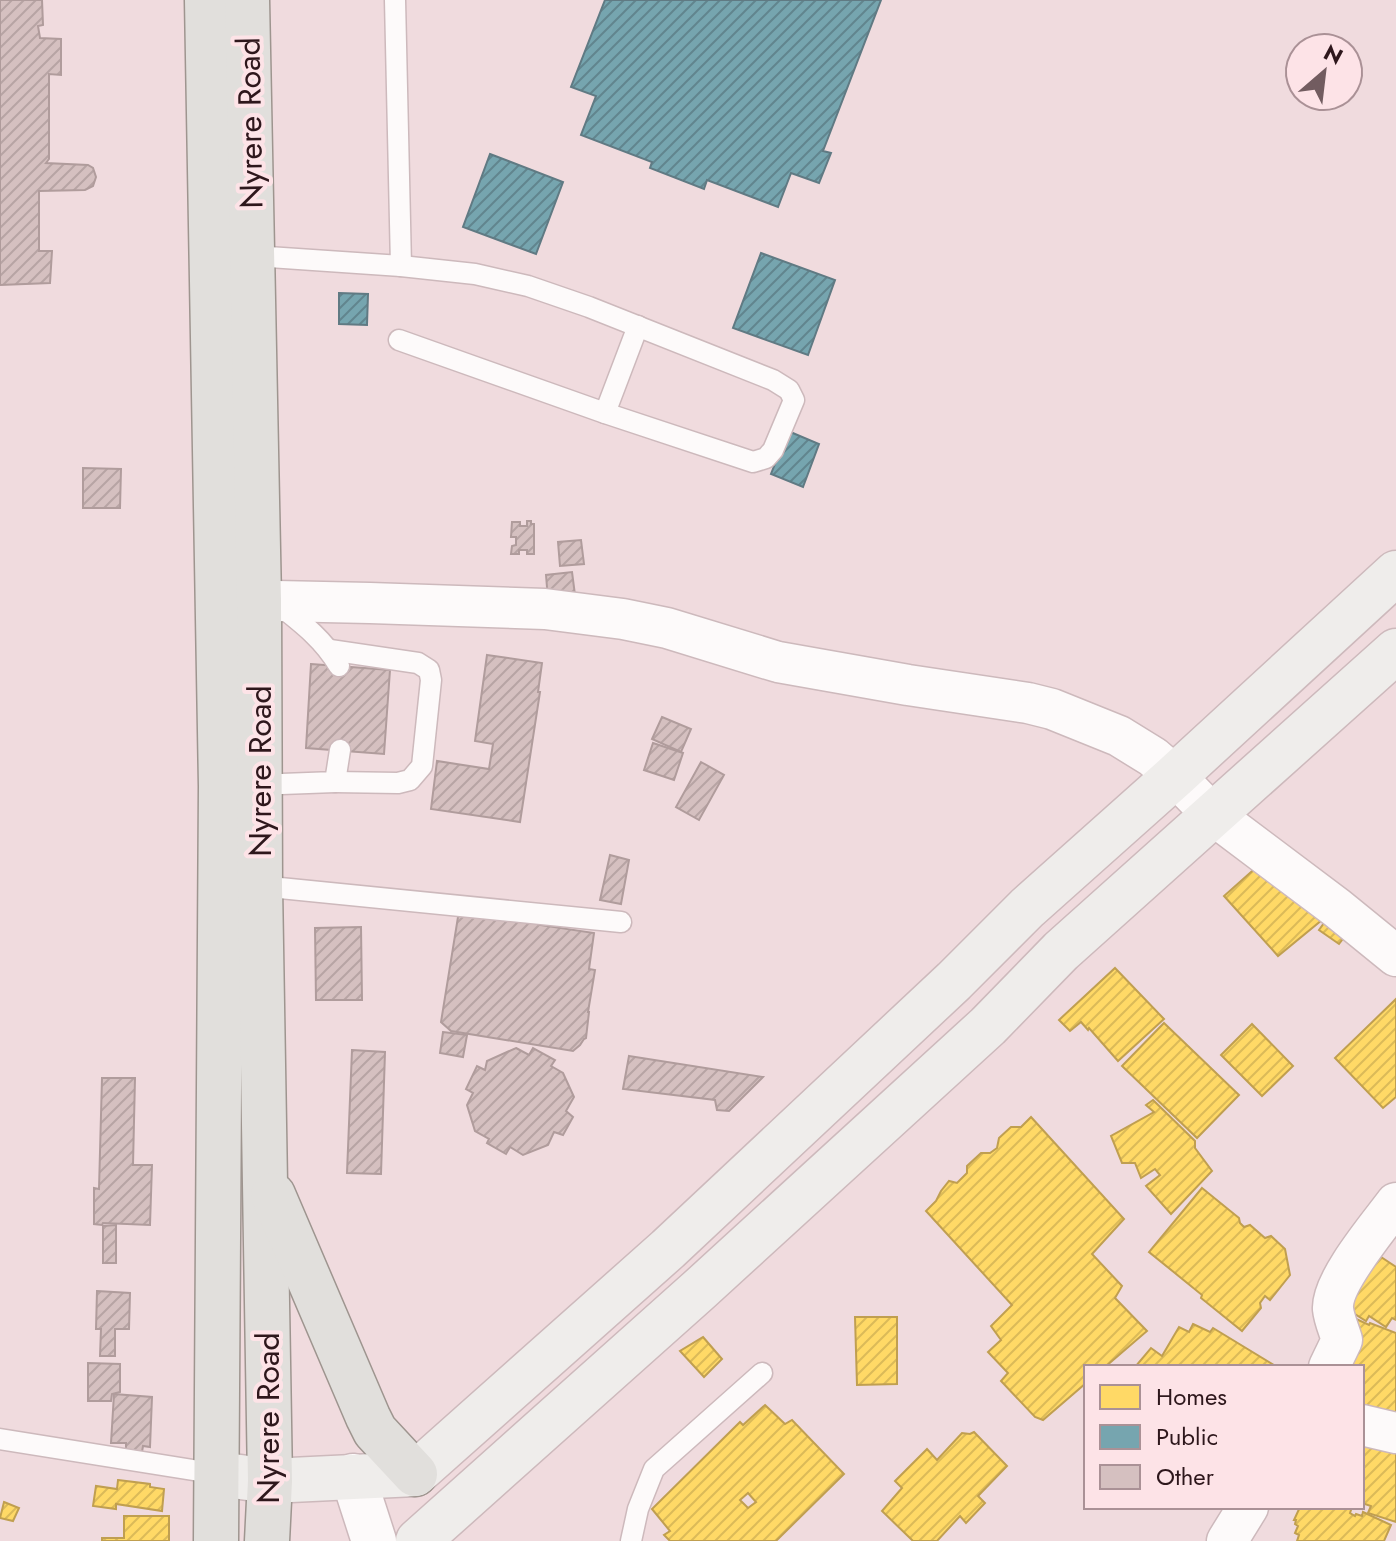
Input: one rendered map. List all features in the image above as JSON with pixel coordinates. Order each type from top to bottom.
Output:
[{"type":"main road","name":"Nyrere Road","points":[[207,0],[216,600],[240,785],[260,886],[270,1481],[267,1541]]},
{"type":"main road","name":"Nyrere Road","points":[[216,1541],[240,785],[266,600],[247,0]]},
{"type":"main road","points":[[218,1474],[270,1481],[415,1474],[668,1249],[954,981],[1027,908],[1396,573]]},
{"type":"main road","points":[[418,1541],[988,1026],[1061,951],[1396,651]]},
{"type":"main road","points":[[1266,693],[1303,736]]},
{"type":"main road","points":[[954,981],[988,1026]]},
{"type":"main road","points":[[265,1174],[368,1417],[375,1431],[415,1474]]},
{"type":"main road","points":[[668,1249],[699,1290]]},
{"type":"street","points":[[216,600],[545,609],[623,619],[667,628],[778,662],[1040,706],[1119,736],[1153,757],[1212,814],[1396,956]]},
{"type":"street","points":[[1330,1365],[1342,1340],[1333,1308],[1336,1292],[1347,1270],[1396,1203]]},
{"type":"street","points":[[1364,1425],[1396,1433]]},
{"type":"street","points":[[353,1476],[374,1541]]},
{"type":"street","points":[[1227,1541],[1247,1509]]},
{"type":"lane","points":[[395,0],[401,266]]},
{"type":"lane","points":[[253,256],[475,274],[528,286],[773,380],[789,390],[794,400],[773,450],[766,458],[753,462],[399,340]]},
{"type":"lane","points":[[605,413],[638,326]]},
{"type":"lane","points":[[240,785],[398,783],[410,780],[422,766],[431,680],[429,670],[418,663],[334,658],[309,629],[266,600]]},
{"type":"lane","points":[[335,782],[340,750]]},
{"type":"lane","points":[[260,886],[621,922]]},
{"type":"lane","points":[[631,1541],[638,1509],[654,1469],[762,1373]]},
{"type":"lane","points":[[0,1439],[218,1474]]},
{"type":"building: Homes","points":[[1260,864],[1328,915],[1278,956],[1224,896]]},
{"type":"building: Homes","points":[[1329,916],[1349,931],[1339,944],[1319,930]]},
{"type":"building: Homes","points":[[1115,968],[1164,1019],[1118,1061],[1081,1022],[1070,1031],[1059,1020]]},
{"type":"building: Homes","points":[[1396,999],[1396,1097],[1383,1108],[1335,1058]]},
{"type":"building: Homes","points":[[1164,1023],[1239,1095],[1197,1138],[1122,1066]]},
{"type":"building: Homes","points":[[1252,1024],[1293,1066],[1262,1096],[1221,1055]]},
{"type":"building: Homes","points":[[1153,1100],[1195,1141],[1195,1148],[1212,1171],[1171,1214],[1146,1186],[1160,1175],[1155,1169],[1141,1178],[1135,1163],[1122,1163],[1111,1136],[1154,1112],[1146,1105]]},
{"type":"building: Homes","points":[[1031,1117],[1124,1219],[1092,1254],[1122,1286],[1115,1298],[1147,1331],[1107,1365],[1084,1365],[1084,1385],[1043,1420],[1035,1417],[1001,1381],[1008,1373],[988,1352],[1001,1340],[991,1326],[1012,1305],[926,1211],[949,1181],[957,1183],[967,1173],[967,1166],[981,1153],[990,1153],[997,1148],[999,1138],[1011,1127],[1021,1127]]},
{"type":"building: Homes","points":[[1202,1188],[1239,1218],[1244,1227],[1250,1225],[1265,1238],[1271,1236],[1285,1249],[1290,1275],[1270,1300],[1265,1296],[1260,1303],[1261,1308],[1242,1331],[1149,1252]]},
{"type":"building: Homes","points":[[1378,1255],[1396,1267],[1396,1320],[1392,1318],[1386,1327],[1369,1316],[1366,1321],[1347,1309]]},
{"type":"building: Homes","points":[[855,1317],[897,1317],[897,1384],[857,1385]]},
{"type":"building: Homes","points":[[1354,1318],[1396,1333],[1396,1421],[1364,1408],[1364,1365],[1347,1365]]},
{"type":"building: Homes","points":[[1193,1324],[1210,1332],[1213,1328],[1274,1365],[1137,1365],[1151,1348],[1162,1356],[1179,1327],[1189,1332]]},
{"type":"building: Homes","points":[[703,1337],[722,1359],[704,1377],[680,1351]]},
{"type":"building: Homes","points":[[765,1405],[785,1424],[792,1420],[844,1474],[776,1541],[670,1541],[664,1535],[670,1531],[652,1509],[740,1422],[743,1425]],"holes":[[[748,1493],[756,1502],[748,1508],[740,1500]]]},
{"type":"building: Homes","points":[[974,1432],[1007,1466],[978,1496],[985,1503],[966,1523],[960,1516],[937,1541],[913,1541],[882,1511],[902,1488],[895,1481],[927,1449],[937,1460],[962,1433]]},
{"type":"building: Homes","points":[[1364,1442],[1396,1452],[1396,1522],[1368,1513],[1371,1506],[1364,1504]]},
{"type":"building: Homes","points":[[118,1480],[164,1489],[162,1511],[116,1504],[116,1509],[93,1506],[96,1486],[117,1489]]},
{"type":"building: Homes","points":[[4,1502],[19,1508],[13,1521],[0,1518]]},
{"type":"building: Homes","points":[[1299,1509],[1351,1509],[1350,1513],[1355,1516],[1362,1516],[1363,1512],[1391,1525],[1384,1541],[1297,1541],[1299,1535],[1295,1533],[1298,1526],[1294,1520]]},
{"type":"building: Homes","points":[[124,1516],[169,1516],[169,1541],[102,1541],[102,1538],[124,1538]]},
{"type":"building: Public","points":[[605,0],[881,0],[823,151],[831,153],[819,183],[791,173],[778,207],[707,180],[704,189],[650,168],[652,162],[581,135],[596,96],[571,87]]},
{"type":"building: Public","points":[[490,154],[563,182],[536,254],[463,227]]},
{"type":"building: Public","points":[[761,253],[835,280],[808,355],[733,328]]},
{"type":"building: Public","points":[[339,293],[368,294],[367,325],[339,324]]},
{"type":"building: Public","points":[[788,431],[819,444],[803,487],[771,474]]},
{"type":"building: Other","points":[[0,0],[42,0],[43,25],[38,26],[40,38],[61,39],[61,75],[49,74],[49,159],[46,163],[88,165],[93,168],[96,177],[93,186],[85,190],[39,191],[39,251],[52,251],[50,283],[0,285]]},
{"type":"building: Other","points":[[83,468],[121,469],[120,508],[83,508]]},
{"type":"building: Other","points":[[527,521],[534,524],[534,554],[519,550],[519,554],[511,554],[512,546],[516,545],[516,537],[511,537],[512,522],[527,526]]},
{"type":"building: Other","points":[[581,540],[584,564],[560,566],[558,542]]},
{"type":"building: Other","points":[[572,572],[575,595],[548,599],[546,575]]},
{"type":"building: Other","points":[[487,655],[542,663],[520,822],[431,809],[437,761],[489,769],[493,744],[475,741]]},
{"type":"building: Other","points":[[311,664],[390,670],[384,754],[306,748]]},
{"type":"building: Other","points":[[662,717],[691,729],[681,752],[652,739]]},
{"type":"building: Other","points":[[653,743],[683,753],[674,780],[644,770]]},
{"type":"building: Other","points":[[701,762],[724,775],[699,820],[676,807]]},
{"type":"building: Other","points":[[610,855],[629,860],[621,904],[600,900]]},
{"type":"building: Other","points":[[468,907],[541,917],[540,925],[594,933],[589,969],[595,970],[586,1038],[573,1051],[451,1031],[441,1022],[458,917]]},
{"type":"building: Other","points":[[361,927],[362,1000],[316,1000],[315,928]]},
{"type":"building: Other","points":[[443,1032],[467,1035],[463,1057],[440,1053]]},
{"type":"building: Other","points":[[516,1048],[529,1055],[533,1048],[555,1060],[551,1066],[563,1073],[574,1097],[566,1111],[573,1117],[563,1135],[554,1132],[548,1145],[523,1155],[510,1147],[506,1154],[487,1143],[489,1139],[475,1131],[467,1105],[473,1093],[466,1089],[477,1066],[485,1070],[487,1061]]},
{"type":"building: Other","points":[[352,1050],[385,1052],[381,1174],[347,1173]]},
{"type":"building: Other","points":[[629,1056],[763,1077],[729,1111],[717,1110],[715,1100],[623,1089]]},
{"type":"building: Other","points":[[102,1078],[135,1078],[133,1165],[152,1165],[150,1225],[94,1224],[94,1188],[99,1189]]},
{"type":"building: Other","points":[[116,1225],[116,1263],[103,1263],[103,1226]]},
{"type":"building: Other","points":[[97,1291],[130,1293],[129,1329],[115,1329],[115,1356],[100,1356],[101,1329],[96,1329]]},
{"type":"building: Other","points":[[88,1363],[120,1364],[120,1392],[112,1394],[111,1401],[88,1401]]},
{"type":"building: Other","points":[[114,1394],[152,1397],[150,1447],[143,1446],[142,1452],[126,1451],[126,1443],[111,1443]]}]
